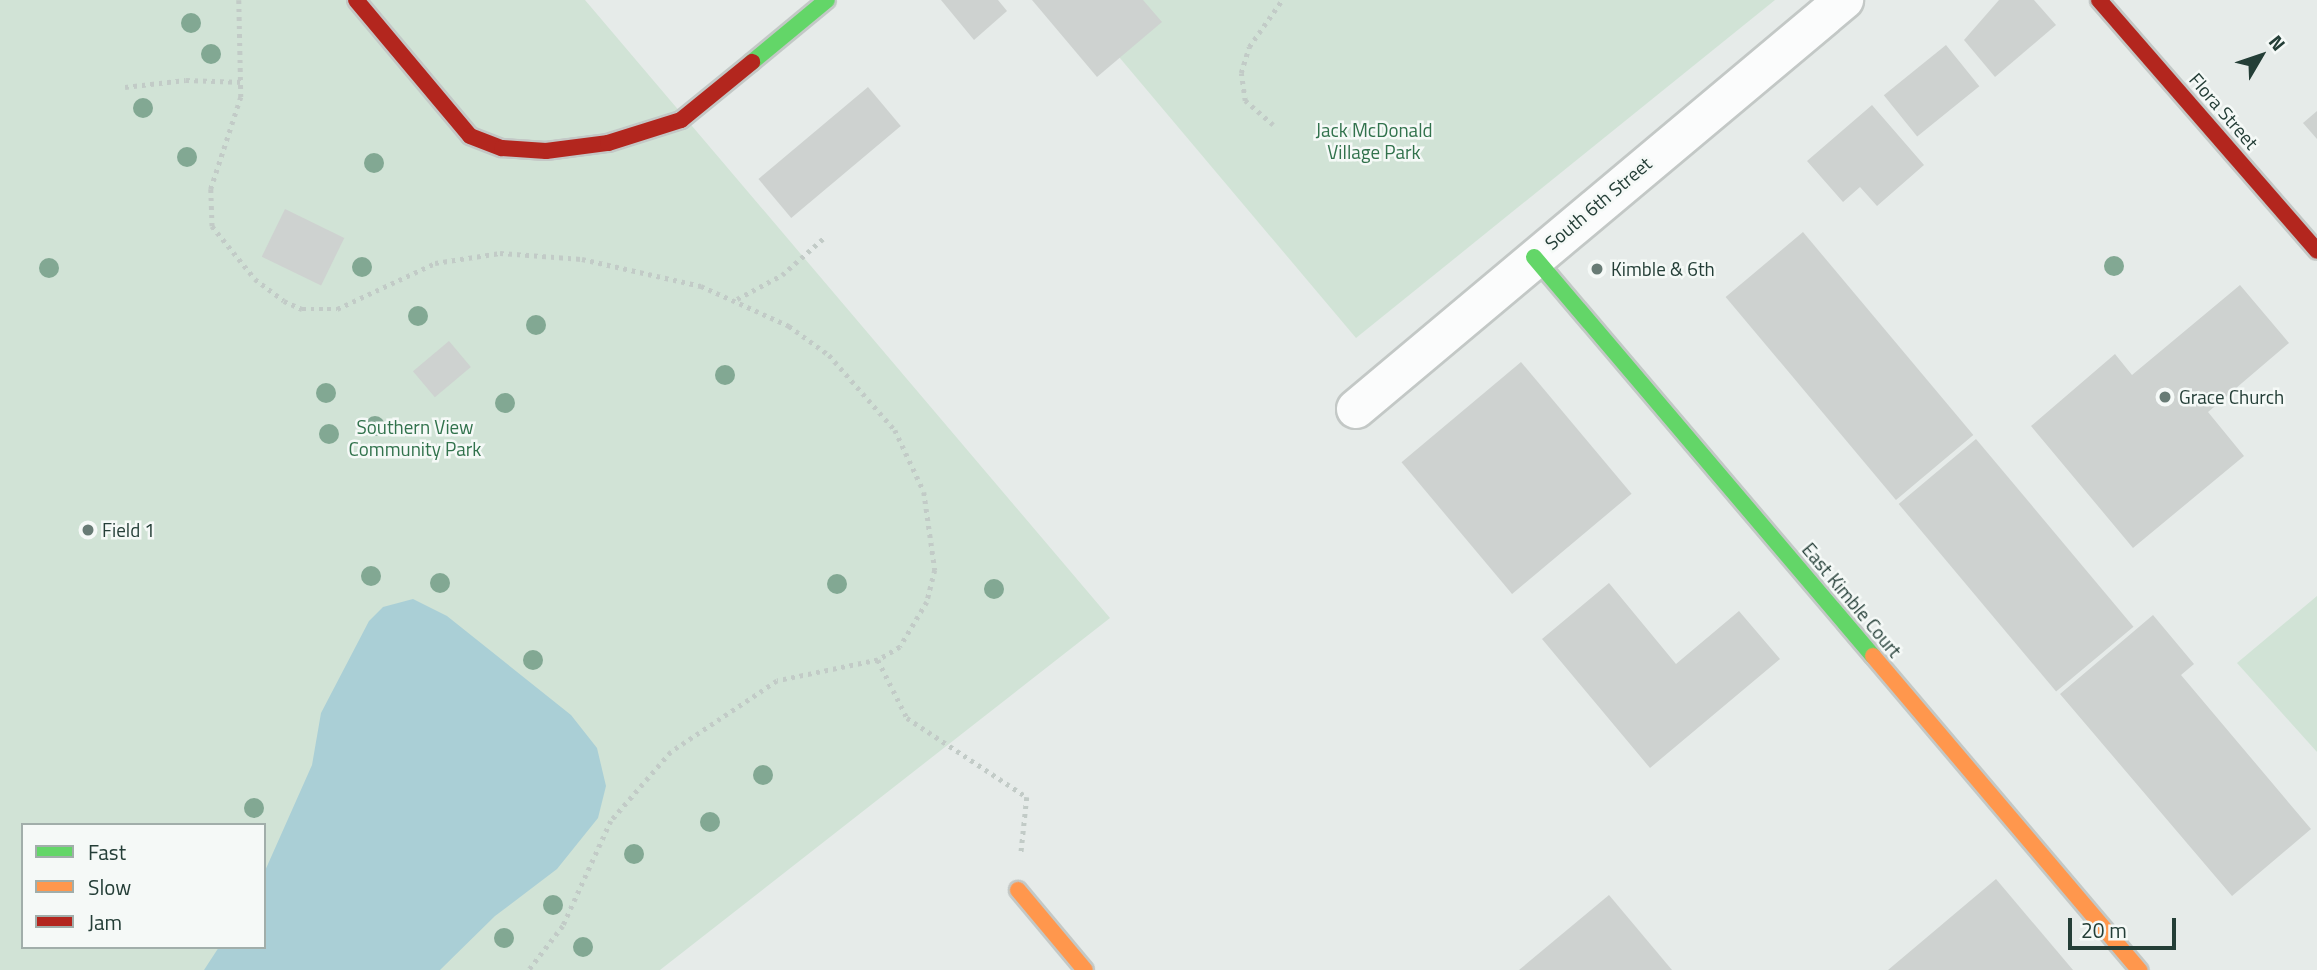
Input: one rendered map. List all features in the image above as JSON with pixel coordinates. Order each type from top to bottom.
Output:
[{"type":"street","points":[[356,0],[470,136],[502,148],[575,148],[652,132],[681,120],[827,0]]},
{"type":"street","name":"South 6th Street","points":[[1356,409],[1534,257],[1844,0]]},
{"type":"street","name":"Flora Street","points":[[2099,0],[2317,251]]},
{"type":"street","name":"East Kimble Court","points":[[1534,257],[2139,970]]},
{"type":"street","points":[[1018,890],[1086,970]]},
{"type":"path","points":[[239,0],[243,82],[211,190],[212,226],[255,279],[302,309],[337,309],[435,264],[525,253],[636,268],[737,299],[829,355],[870,396],[912,460],[934,533],[935,570],[912,633],[878,660],[796,673],[717,719],[641,782],[611,821],[563,926],[528,970]]},
{"type":"path","points":[[1273,125],[1245,101],[1241,73],[1249,47],[1282,0]]},
{"type":"path","points":[[125,87],[186,80],[243,82]]},
{"type":"path","points":[[737,299],[782,275],[826,236]]},
{"type":"path","points":[[878,660],[907,718],[1027,797],[1018,890]]},
{"type":"green space","name":"Southern View Community Park","points":[[0,0],[585,0],[1110,618],[660,970],[0,970]]},
{"type":"green space","name":"Jack McDonald Village Park","points":[[1071,0],[1775,0],[1356,338]]},
{"type":"green space","points":[[2317,596],[2317,752],[2237,663]]},
{"type":"water","points":[[413,599],[447,616],[571,715],[597,748],[606,786],[598,818],[557,869],[495,916],[440,970],[204,970],[218,949],[266,949],[266,868],[312,765],[321,713],[369,621],[383,607]]},
{"type":"building","points":[[941,0],[998,0],[1007,11],[974,40]]},
{"type":"building","points":[[1032,0],[1143,0],[1162,22],[1097,77]]},
{"type":"building","points":[[1999,0],[2034,0],[2056,25],[1995,77],[1964,40]]},
{"type":"building","points":[[1946,45],[1979,86],[1917,137],[1884,95]]},
{"type":"building","points":[[868,87],[901,126],[791,218],[758,179]]},
{"type":"building","points":[[1872,105],[1924,165],[1877,206],[1860,187],[1843,202],[1807,161]]},
{"type":"building","points":[[2317,111],[2317,139],[2303,123]]},
{"type":"building","points":[[285,209],[344,238],[321,286],[262,257]]},
{"type":"building","points":[[1803,232],[1973,435],[1896,500],[1726,297]]},
{"type":"building","points":[[2240,285],[2289,343],[2208,412],[2244,456],[2133,548],[2031,426],[2115,354],[2132,375]]},
{"type":"building","points":[[449,341],[471,367],[435,397],[413,371]]},
{"type":"building","points":[[1521,362],[1632,494],[1512,594],[1401,462]]},
{"type":"building","points":[[1976,439],[2133,627],[2056,692],[1899,504]]},
{"type":"building","points":[[1609,583],[1676,664],[1739,611],[1780,659],[1650,768],[1542,639]]},
{"type":"building","points":[[2153,615],[2194,664],[2181,675],[2311,829],[2232,896],[2060,694]]},
{"type":"building","points":[[1996,879],[2073,970],[1888,970]]},
{"type":"building","points":[[1609,895],[1672,970],[1519,970]]},
{"type":"traffic: fast","points":[[752,62],[827,0]]},
{"type":"traffic: fast","points":[[1534,257],[1873,656]]},
{"type":"traffic: slow","points":[[1873,656],[2139,970]]},
{"type":"traffic: slow","points":[[1018,890],[1085,970]]},
{"type":"traffic: jam","points":[[356,0],[470,136],[502,148],[546,151],[608,143],[681,120],[752,62]]},
{"type":"traffic: jam","points":[[2099,0],[2317,251]]},
{"type":"place","name":"Kimble & 6th","points":[[1597,269]]},
{"type":"place","name":"Grace Church","points":[[2165,397]]},
{"type":"place","name":"Field 1","points":[[88,530]]}]
